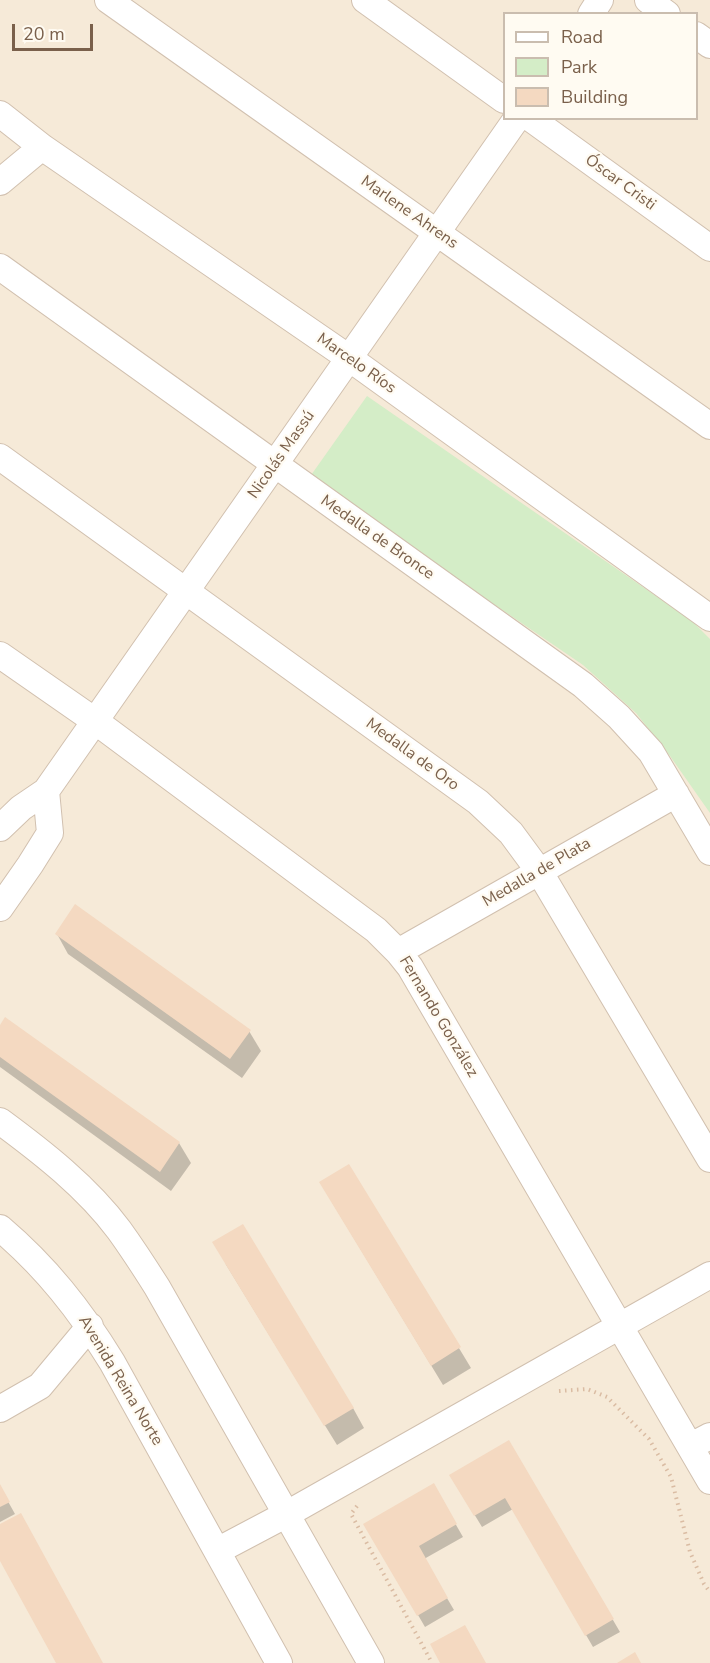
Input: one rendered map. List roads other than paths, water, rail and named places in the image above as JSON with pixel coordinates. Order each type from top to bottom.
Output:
[{"type":"street","name":"Marlene Ahrens","points":[[108,0],[710,426]]},
{"type":"street","points":[[364,0],[503,99]]},
{"type":"street","points":[[648,0],[664,12]]},
{"type":"street","name":"Marcelo Ríos","points":[[0,114],[42,147],[349,358],[710,618]]},
{"type":"street","name":"Nicolás Massú","points":[[0,828],[21,808],[46,791],[516,120]]},
{"type":"street","name":"Óscar Cristi","points":[[533,120],[710,248]]},
{"type":"street","points":[[0,182],[42,147]]},
{"type":"street","name":"Medalla de Bronce","points":[[0,267],[583,685],[619,717],[651,752],[710,852]]},
{"type":"street","name":"Medalla de Oro","points":[[0,457],[478,802],[511,833],[539,871],[710,1159]]},
{"type":"street","name":"Fernando González","points":[[0,655],[94,721],[376,930],[398,952],[410,967],[621,1326],[700,1441],[710,1481]]},
{"type":"street","points":[[0,908],[50,833],[46,791]]},
{"type":"street","name":"Medalla de Plata","points":[[398,952],[676,794]]},
{"type":"street","points":[[0,1121],[11,1139],[80,1186],[118,1228],[158,1287],[371,1663]]},
{"type":"street","name":"Avenida Reina Norte","points":[[0,1228],[38,1262],[90,1326],[279,1663]]},
{"type":"street","points":[[217,1551],[287,1514],[710,1275]]},
{"type":"street","points":[[0,1409],[40,1386],[90,1326]]}]
